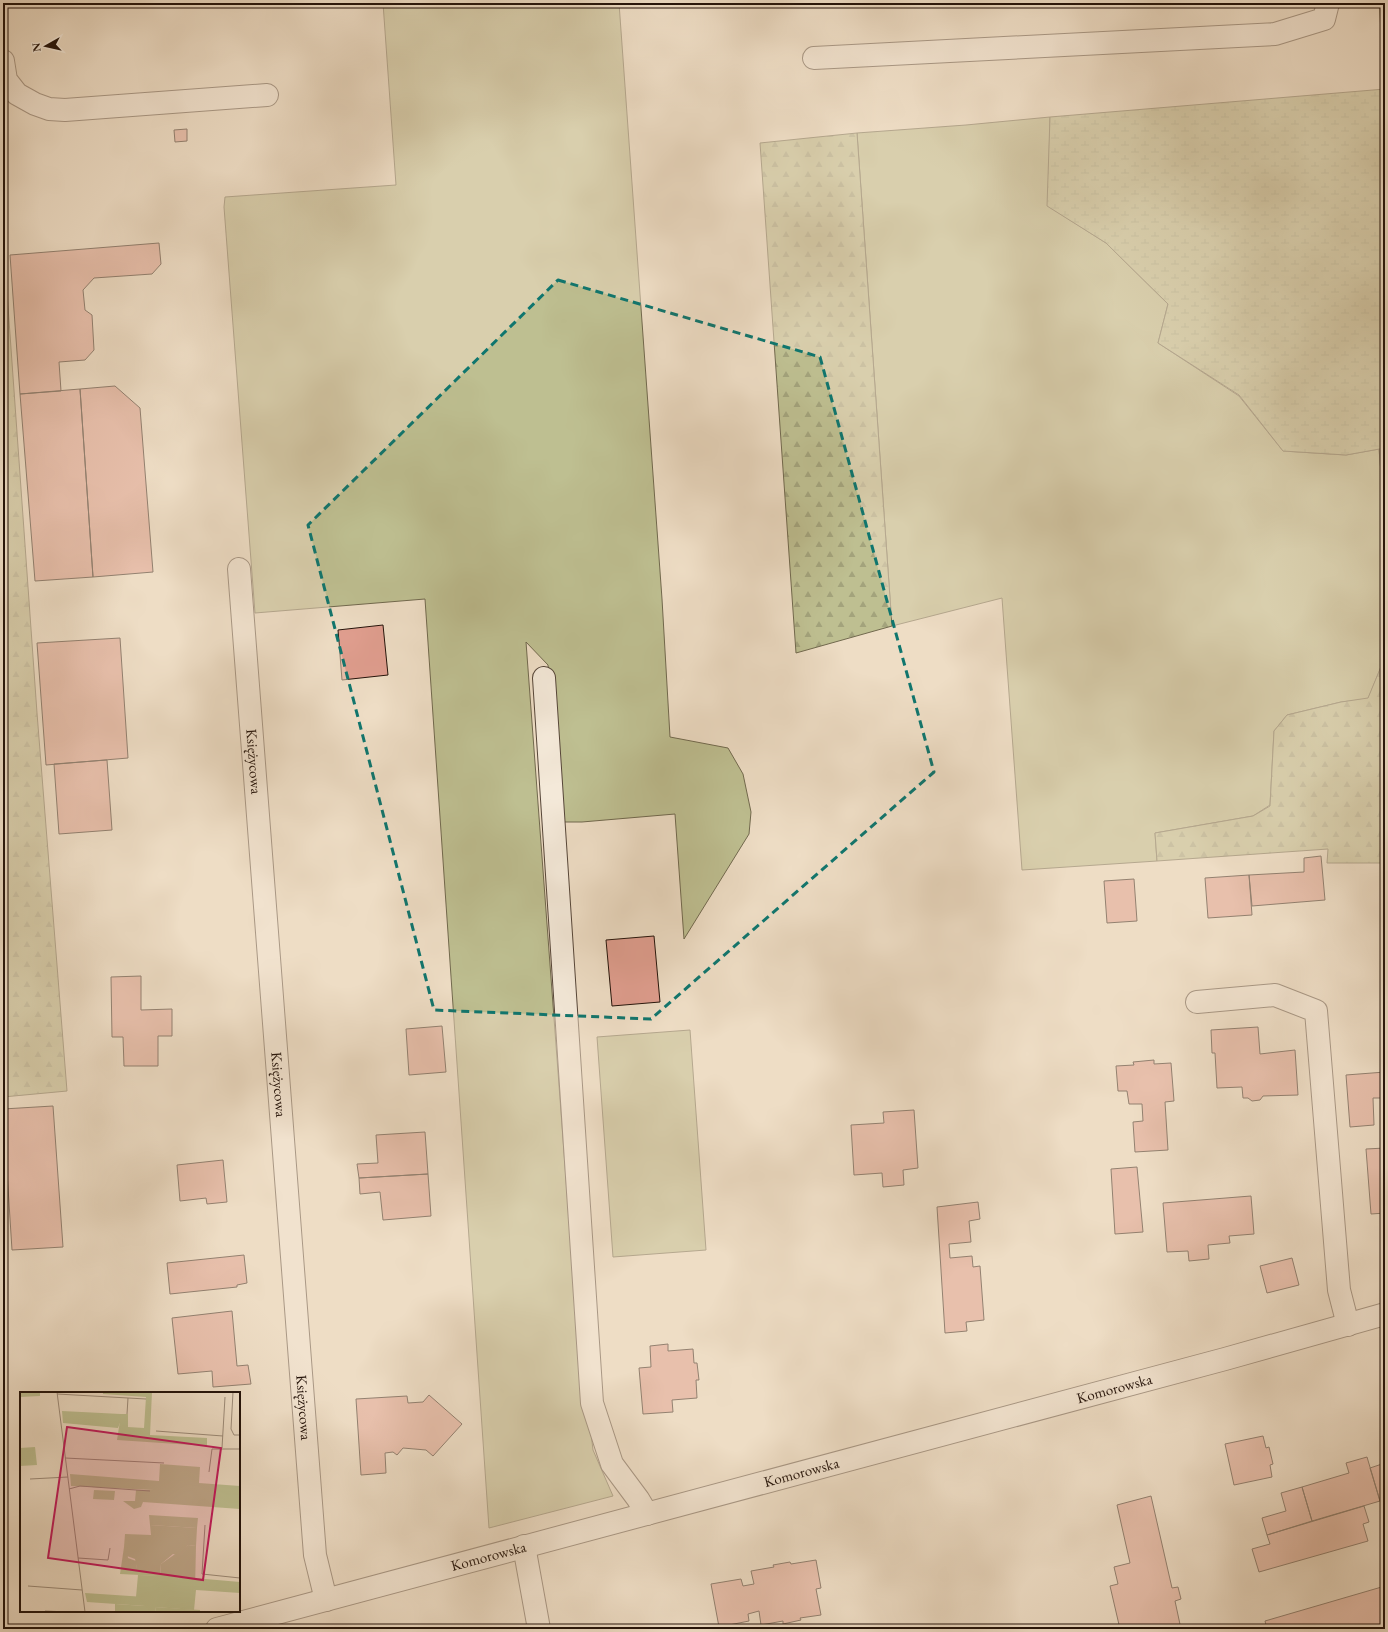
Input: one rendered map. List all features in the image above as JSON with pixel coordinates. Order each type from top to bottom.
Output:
[{"type":"street","points":[[814,58],[1275,34],[1324,19],[1328,3]]},
{"type":"street","points":[[3,61],[6,80],[17,94],[49,109],[65,110],[267,95]]},
{"type":"street","name":"Księżycowa","points":[[239,569],[315,1555],[326,1600]]},
{"type":"street","points":[[544,678],[592,1403],[612,1464],[638,1499],[647,1514]]},
{"type":"street","points":[[1196,1002],[1275,995],[1316,1011],[1339,1290],[1348,1325]]},
{"type":"street","name":"Komorowska","points":[[217,1629],[1217,1361],[1385,1314]]},
{"type":"street","points":[[524,1546],[539,1629]]},
{"type":"highlighted area","points":[[558,280],[820,357],[934,772],[651,1019],[434,1010],[308,525]]},
{"type":"green space","points":[[383,3],[619,3],[662,599],[670,737],[728,748],[743,774],[751,812],[749,834],[684,939],[675,814],[582,822],[560,822],[548,665],[526,642],[575,1300],[593,1450],[613,1496],[489,1528],[425,599],[255,613],[224,207],[225,197],[396,185]]},
{"type":"green space","points":[[1379,3],[1385,3],[1385,86]]},
{"type":"green space","points":[[1385,89],[1385,448],[1346,455],[1283,451],[1239,395],[1158,343],[1168,304],[1106,243],[1047,206],[1050,117]]},
{"type":"green space","points":[[1050,117],[1048,206],[1106,243],[1168,304],[1158,343],[1239,396],[1283,451],[1346,455],[1379,449],[1385,520],[1385,657],[1368,699],[1341,702],[1287,715],[1274,731],[1270,805],[1253,816],[1155,833],[1157,861],[1022,870],[1002,598],[892,626],[857,133]]},
{"type":"green space","points":[[857,133],[892,626],[796,653],[760,143]]},
{"type":"green space","points":[[3,236],[37,713],[67,1091],[3,1097]]},
{"type":"green space","points":[[1385,448],[1385,520],[1379,449]]},
{"type":"green space","points":[[1385,657],[1385,863],[1327,863],[1328,849],[1157,861],[1155,833],[1253,816],[1270,806],[1274,731],[1287,715],[1341,702],[1368,698]]},
{"type":"green space","points":[[690,1030],[706,1250],[613,1257],[597,1037]]},
{"type":"building","points":[[187,129],[187,141],[175,142],[174,130]]},
{"type":"building","points":[[159,243],[161,264],[152,274],[94,278],[83,290],[85,310],[92,315],[94,350],[85,360],[59,362],[61,391],[20,394],[10,255]]},
{"type":"building","points":[[115,386],[140,408],[153,572],[93,577],[80,389]]},
{"type":"building","points":[[80,389],[93,577],[35,581],[20,394]]},
{"type":"building","points":[[383,625],[388,675],[342,680],[338,630]]},
{"type":"building","points":[[120,638],[128,758],[46,765],[37,643]]},
{"type":"building","points":[[107,760],[112,830],[59,834],[54,764]]},
{"type":"building","points":[[1321,856],[1325,900],[1252,906],[1249,875],[1304,872],[1304,858]]},
{"type":"building","points":[[1249,875],[1252,915],[1208,918],[1205,878]]},
{"type":"building","points":[[1134,879],[1137,921],[1107,923],[1104,881]]},
{"type":"building","points":[[654,936],[660,1002],[612,1006],[606,940]]},
{"type":"building","points":[[141,976],[141,1010],[172,1009],[172,1036],[158,1036],[158,1066],[124,1066],[123,1037],[112,1037],[111,977]]},
{"type":"building","points":[[442,1026],[446,1072],[409,1075],[406,1029]]},
{"type":"building","points":[[1258,1027],[1260,1054],[1295,1050],[1298,1095],[1263,1096],[1260,1100],[1252,1101],[1248,1098],[1243,1098],[1242,1087],[1217,1088],[1215,1053],[1212,1053],[1211,1030]]},
{"type":"building","points":[[1154,1060],[1154,1064],[1171,1063],[1174,1101],[1165,1102],[1168,1150],[1135,1152],[1133,1122],[1143,1121],[1142,1104],[1129,1104],[1127,1091],[1118,1091],[1116,1066],[1134,1065],[1133,1062]]},
{"type":"building","points":[[1385,1072],[1385,1098],[1373,1098],[1374,1125],[1350,1127],[1346,1075]]},
{"type":"building","points":[[53,1106],[63,1247],[12,1250],[3,1109]]},
{"type":"building","points":[[914,1110],[918,1168],[903,1170],[904,1185],[883,1187],[882,1173],[854,1175],[851,1125],[884,1123],[883,1112]]},
{"type":"building","points":[[425,1132],[428,1174],[359,1178],[357,1164],[378,1163],[376,1135]]},
{"type":"building","points":[[1385,1148],[1385,1213],[1371,1214],[1366,1149]]},
{"type":"building","points":[[223,1160],[227,1202],[207,1204],[206,1198],[180,1201],[177,1165]]},
{"type":"building","points":[[1137,1167],[1143,1232],[1115,1234],[1111,1169]]},
{"type":"building","points":[[428,1174],[431,1216],[383,1220],[380,1192],[360,1194],[359,1178]]},
{"type":"building","points":[[1251,1196],[1254,1234],[1229,1236],[1230,1243],[1208,1245],[1209,1259],[1189,1261],[1188,1251],[1167,1252],[1163,1203]]},
{"type":"building","points":[[978,1202],[980,1219],[969,1221],[971,1242],[949,1244],[950,1258],[972,1256],[973,1267],[980,1266],[984,1320],[966,1322],[967,1331],[945,1333],[937,1207]]},
{"type":"building","points":[[244,1255],[247,1283],[237,1285],[237,1287],[170,1294],[167,1263]]},
{"type":"building","points":[[1292,1258],[1299,1285],[1267,1293],[1260,1266]]},
{"type":"building","points":[[232,1311],[237,1366],[248,1365],[251,1384],[213,1387],[212,1371],[178,1374],[172,1318]]},
{"type":"building","points":[[668,1344],[668,1351],[693,1349],[694,1363],[697,1363],[699,1380],[696,1380],[697,1398],[672,1400],[673,1412],[643,1414],[639,1368],[651,1367],[650,1346]]},
{"type":"building","points":[[429,1395],[462,1424],[433,1456],[426,1450],[403,1448],[397,1455],[393,1452],[385,1453],[386,1473],[361,1475],[356,1399],[407,1396],[408,1403],[423,1402]]},
{"type":"building","points":[[1263,1436],[1266,1448],[1269,1447],[1273,1464],[1270,1465],[1272,1477],[1234,1485],[1225,1444]]},
{"type":"building","points":[[1367,1457],[1380,1501],[1312,1521],[1302,1487],[1349,1473],[1346,1463]]},
{"type":"building","points":[[1385,1463],[1385,1500],[1380,1501],[1370,1468]]},
{"type":"building","points":[[1302,1487],[1312,1521],[1267,1535],[1262,1518],[1286,1511],[1281,1493]]},
{"type":"building","points":[[1151,1496],[1172,1588],[1178,1587],[1181,1599],[1175,1601],[1181,1629],[1120,1629],[1110,1586],[1118,1584],[1114,1567],[1130,1563],[1117,1505]]},
{"type":"building","points":[[1364,1506],[1369,1522],[1363,1524],[1368,1541],[1259,1572],[1252,1549],[1270,1544],[1267,1535]]},
{"type":"building","points":[[816,1560],[821,1588],[816,1589],[821,1615],[800,1618],[801,1620],[783,1624],[783,1621],[761,1625],[759,1611],[748,1614],[749,1621],[719,1627],[711,1584],[741,1579],[743,1586],[754,1584],[751,1571],[774,1567],[773,1565],[790,1562],[791,1564]]},
{"type":"building","points":[[1385,1586],[1385,1629],[1267,1629],[1265,1621]]}]
